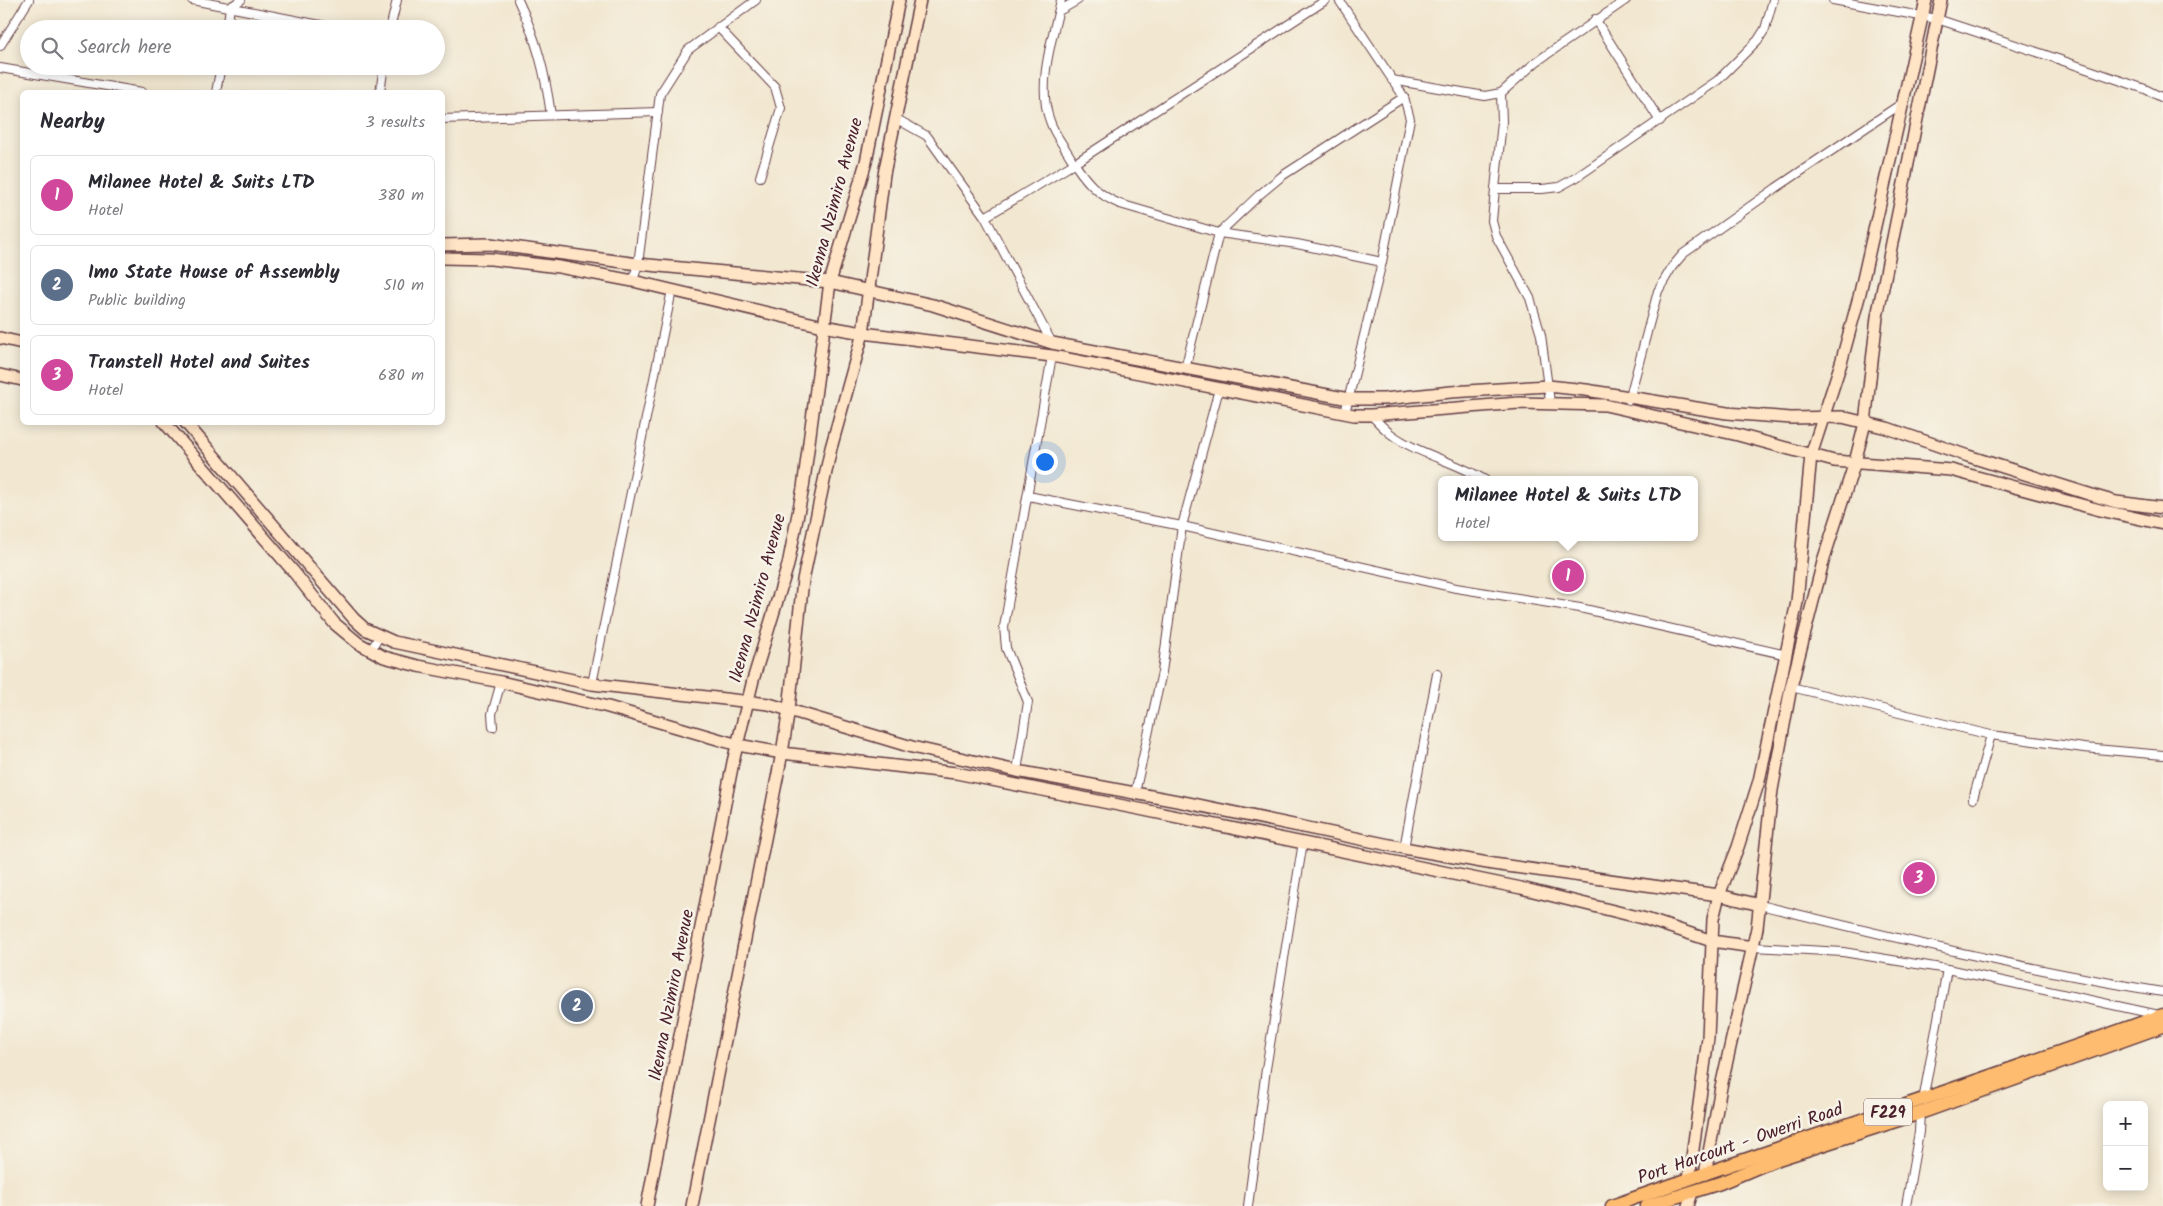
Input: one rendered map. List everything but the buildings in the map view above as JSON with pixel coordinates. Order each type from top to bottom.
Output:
[{"type":"main road","name":"Port Harcourt - Owerri Road","points":[[1612,1206],[1846,1124],[1923,1100],[2162,1019]]},
{"type":"main road","name":"Port Harcourt - Owerri Road","points":[[1648,1206],[1663,1203],[1720,1184],[1774,1160],[1920,1113],[2162,1019]]},
{"type":"street","points":[[0,46],[29,0]]},
{"type":"street","points":[[192,0],[296,20]]},
{"type":"street","points":[[228,20],[230,7],[240,0]]},
{"type":"street","points":[[392,20],[397,0]]},
{"type":"street","points":[[518,0],[532,28],[545,71],[551,115]]},
{"type":"street","points":[[632,281],[638,264],[660,94],[688,50],[756,0]]},
{"type":"street","name":"Ikenna Nzimiro Avenue","points":[[647,1206],[738,745],[748,701],[790,555],[803,488],[830,282],[866,162],[899,0]]},
{"type":"street","name":"Ikenna Nzimiro Avenue","points":[[692,1206],[782,753],[807,561],[831,448],[863,333],[884,174],[920,0]]},
{"type":"street","points":[[1061,0],[1045,77],[1044,100],[1050,122],[1075,163],[1094,189],[1107,199],[1219,233],[1297,244],[1382,262]]},
{"type":"street","points":[[1058,11],[1078,0]]},
{"type":"street","points":[[985,217],[1075,163],[1326,0]]},
{"type":"street","points":[[1339,0],[1404,97],[1410,119],[1382,262],[1345,413]]},
{"type":"street","points":[[1392,80],[1486,96],[1501,93],[1536,62],[1626,0]]},
{"type":"street","points":[[1495,189],[1559,187],[1660,121],[1718,80],[1758,40],[1765,29],[1773,0]]},
{"type":"street","points":[[1833,0],[1937,19],[2043,54],[2163,98]]},
{"type":"street","points":[[1689,1179],[1708,1038],[1713,919],[1719,895],[1754,801],[1797,602],[1811,455],[1841,363],[1859,297],[1901,104],[1926,0]]},
{"type":"street","points":[[1705,1174],[1721,1087],[1753,947],[1760,906],[1772,790],[1791,688],[1824,558],[1856,462],[1866,423],[1878,317],[1941,0]]},
{"type":"street","points":[[1596,20],[1660,121]]},
{"type":"street","points":[[718,27],[775,88],[781,108],[760,177]]},
{"type":"street","points":[[0,68],[20,71]]},
{"type":"street","points":[[41,75],[130,90]]},
{"type":"street","points":[[216,90],[219,75]]},
{"type":"street","points":[[380,90],[383,75]]},
{"type":"street","points":[[1501,93],[1502,122],[1492,221],[1496,236],[1530,298],[1541,335],[1550,402]]},
{"type":"street","points":[[1185,369],[1219,233],[1282,176],[1404,97]]},
{"type":"street","points":[[1628,410],[1658,291],[1672,267],[1683,254],[1776,188],[1901,104]]},
{"type":"street","points":[[445,119],[658,112]]},
{"type":"street","points":[[895,118],[927,136],[985,217],[1052,343]]},
{"type":"street","points":[[445,245],[490,244],[638,264],[830,282],[933,305],[1052,343],[1349,398],[1384,399],[1451,392],[1548,386],[1727,413],[1822,418],[1842,417],[2116,502],[2163,508]]},
{"type":"street","points":[[445,258],[510,261],[559,267],[632,281],[823,326],[863,333],[1052,356],[1345,413],[1371,416],[1519,402],[1605,405],[1738,435],[1834,461],[1951,470],[2100,510],[2163,524]]},
{"type":"street","points":[[592,684],[672,290]]},
{"type":"street","points":[[0,338],[20,343]]},
{"type":"street","points":[[1017,771],[1028,702],[1006,648],[1004,627],[1052,356]]},
{"type":"street","points":[[0,375],[20,380]]},
{"type":"street","points":[[1135,793],[1162,672],[1182,526],[1219,389]]},
{"type":"street","points":[[1371,416],[1390,434],[1406,443],[1479,476]]},
{"type":"street","points":[[167,425],[293,572],[334,623],[358,643],[384,657],[418,666],[608,706],[738,745],[782,753],[956,773],[1303,842],[1521,888],[1646,919],[1712,941],[1753,947],[1843,952],[1947,969],[2162,1019]]},
{"type":"street","points":[[188,425],[354,619],[366,629],[379,636],[401,644],[592,684],[748,701],[789,709],[844,728],[912,747],[1017,771],[1493,864],[1719,895],[1900,940],[2042,970],[2163,992]]},
{"type":"street","points":[[1028,496],[1182,526],[1456,588],[1580,608],[1787,655]]},
{"type":"street","points":[[371,650],[379,636]]},
{"type":"street","points":[[1404,848],[1436,674]]},
{"type":"street","points":[[493,727],[492,714],[501,682]]},
{"type":"street","points":[[1791,688],[1990,735],[2084,748],[2163,755]]},
{"type":"street","points":[[1973,798],[1990,735]]},
{"type":"street","points":[[1248,1206],[1266,1069],[1303,842]]},
{"type":"street","points":[[1906,1206],[1919,1132],[1920,1113],[1947,969]]},
{"type":"street","points":[[1688,1206],[1692,1192]]},
{"type":"place","name":"Milanee Hotel & Suits LTD","points":[[1568,576]]},
{"type":"place","name":"Transtell Hotel and Suites","points":[[1919,878]]},
{"type":"place","name":"Imo State House of Assembly","points":[[577,1006]]}]
